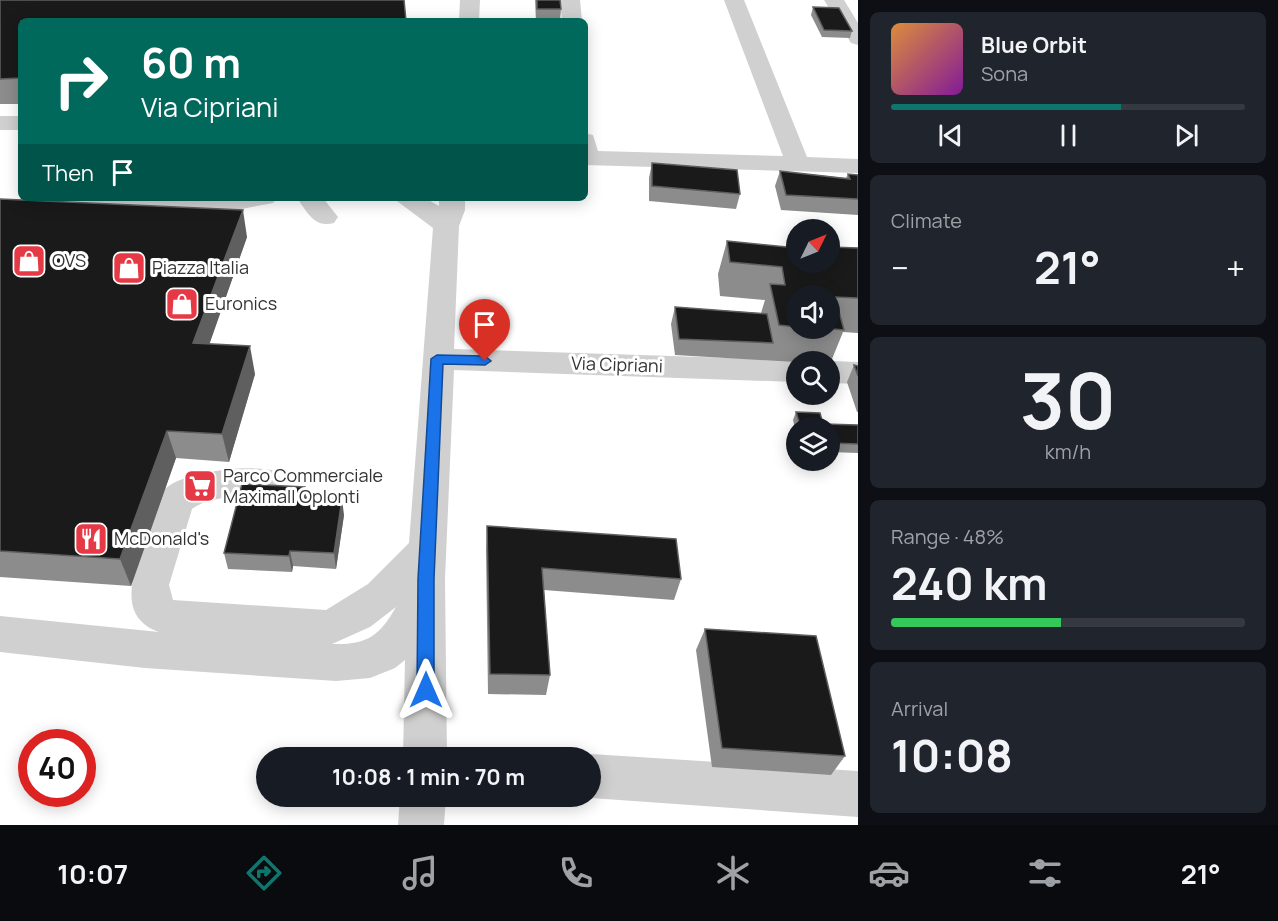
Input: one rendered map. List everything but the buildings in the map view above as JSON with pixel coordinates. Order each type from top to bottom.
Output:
[{"type":"street","points":[[469,18],[470,0]]},
{"type":"street","points":[[570,0],[572,18]]},
{"type":"street","points":[[734,0],[798,164]]},
{"type":"street","points":[[834,0],[858,39]]},
{"type":"street","points":[[0,123],[18,123]]},
{"type":"street","points":[[588,158],[858,166]]},
{"type":"street","points":[[0,210],[124,202],[243,201]]},
{"type":"street","points":[[411,201],[432,213],[449,212],[437,359],[427,564],[425,747]]},
{"type":"street","name":"Via Cipriani","points":[[437,359],[786,371]]},
{"type":"street","points":[[840,372],[858,373]]},
{"type":"street","points":[[264,481],[193,489],[176,501],[150,585],[152,607],[165,617],[326,628],[346,622],[427,564]]},
{"type":"street","points":[[0,634],[228,657],[358,662],[379,655],[403,633],[413,616],[427,564]]},
{"type":"street","points":[[601,777],[858,794]]},
{"type":"street","points":[[421,825],[422,807]]},
{"type":"place","name":"OVS","points":[[29,261]]},
{"type":"place","name":"Piazza Italia","points":[[129,268]]},
{"type":"place","name":"Euronics","points":[[182,304]]},
{"type":"place","name":"Parco Commerciale Maximall Oplonti","points":[[200,486]]},
{"type":"place","name":"McDonald's","points":[[91,539]]},
{"type":"route","points":[[426,690],[426,579],[437,359],[485,361]]}]
